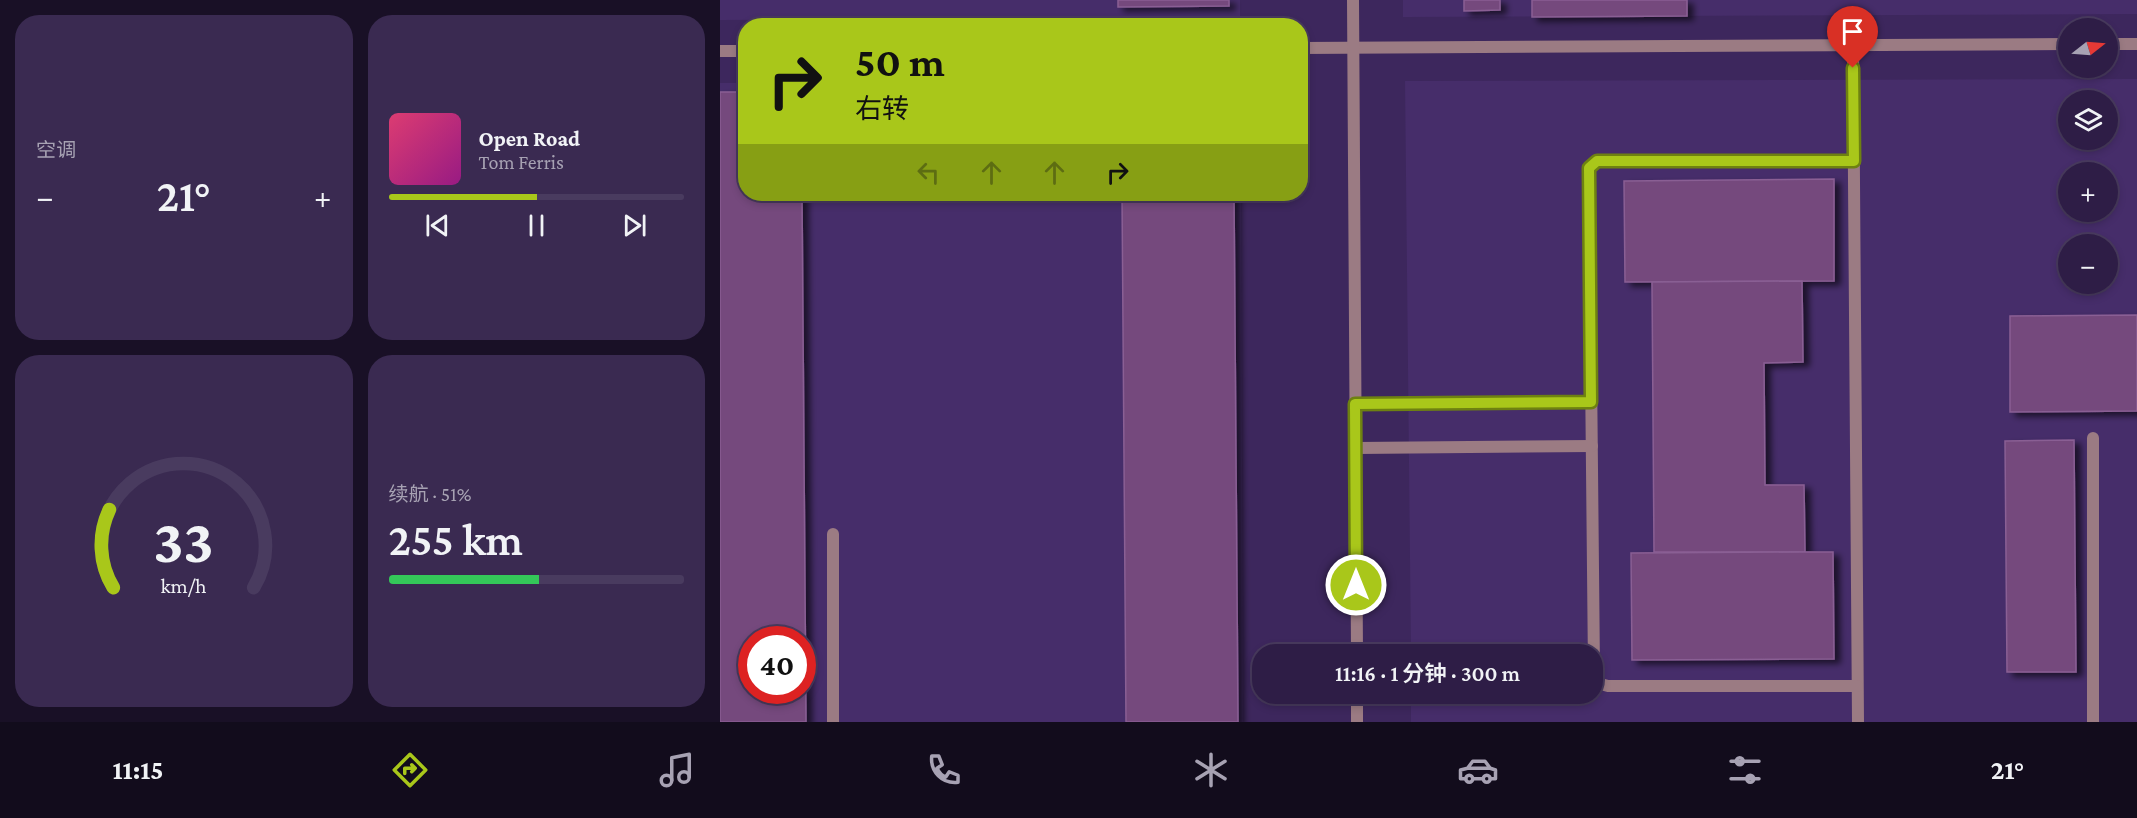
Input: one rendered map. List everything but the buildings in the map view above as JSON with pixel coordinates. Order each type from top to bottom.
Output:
[{"type":"street","points":[[1353,0],[1356,644]]},
{"type":"street","points":[[1308,48],[2058,44]]},
{"type":"street","points":[[2118,44],[2137,44]]},
{"type":"street","points":[[1853,45],[1858,722]]},
{"type":"street","points":[[720,51],[738,51]]},
{"type":"street","points":[[1854,161],[1597,161],[1589,168],[1594,670],[1597,683],[1608,686],[1857,686]]},
{"type":"street","points":[[1355,404],[1591,402]]},
{"type":"street","points":[[2093,438],[2093,722]]},
{"type":"street","points":[[1356,448],[1592,446]]},
{"type":"street","points":[[833,534],[833,722]]},
{"type":"street","points":[[1357,704],[1357,722]]},
{"type":"shaded area","points":[[720,0],[1240,0],[1240,18],[738,18],[738,20],[720,20]]},
{"type":"shaded area","points":[[1403,0],[2137,0],[2137,14],[1403,17]]},
{"type":"shaded area","points":[[2137,79],[2137,722],[1411,722],[1411,704],[1603,704],[1603,644],[1411,644],[1405,81]]},
{"type":"shaded area","points":[[720,83],[738,83],[738,201],[1241,201],[1243,722],[720,722]]},
{"type":"route","points":[[1356,585],[1355,404],[1591,402],[1589,168],[1597,161],[1854,161],[1853,68]]}]
